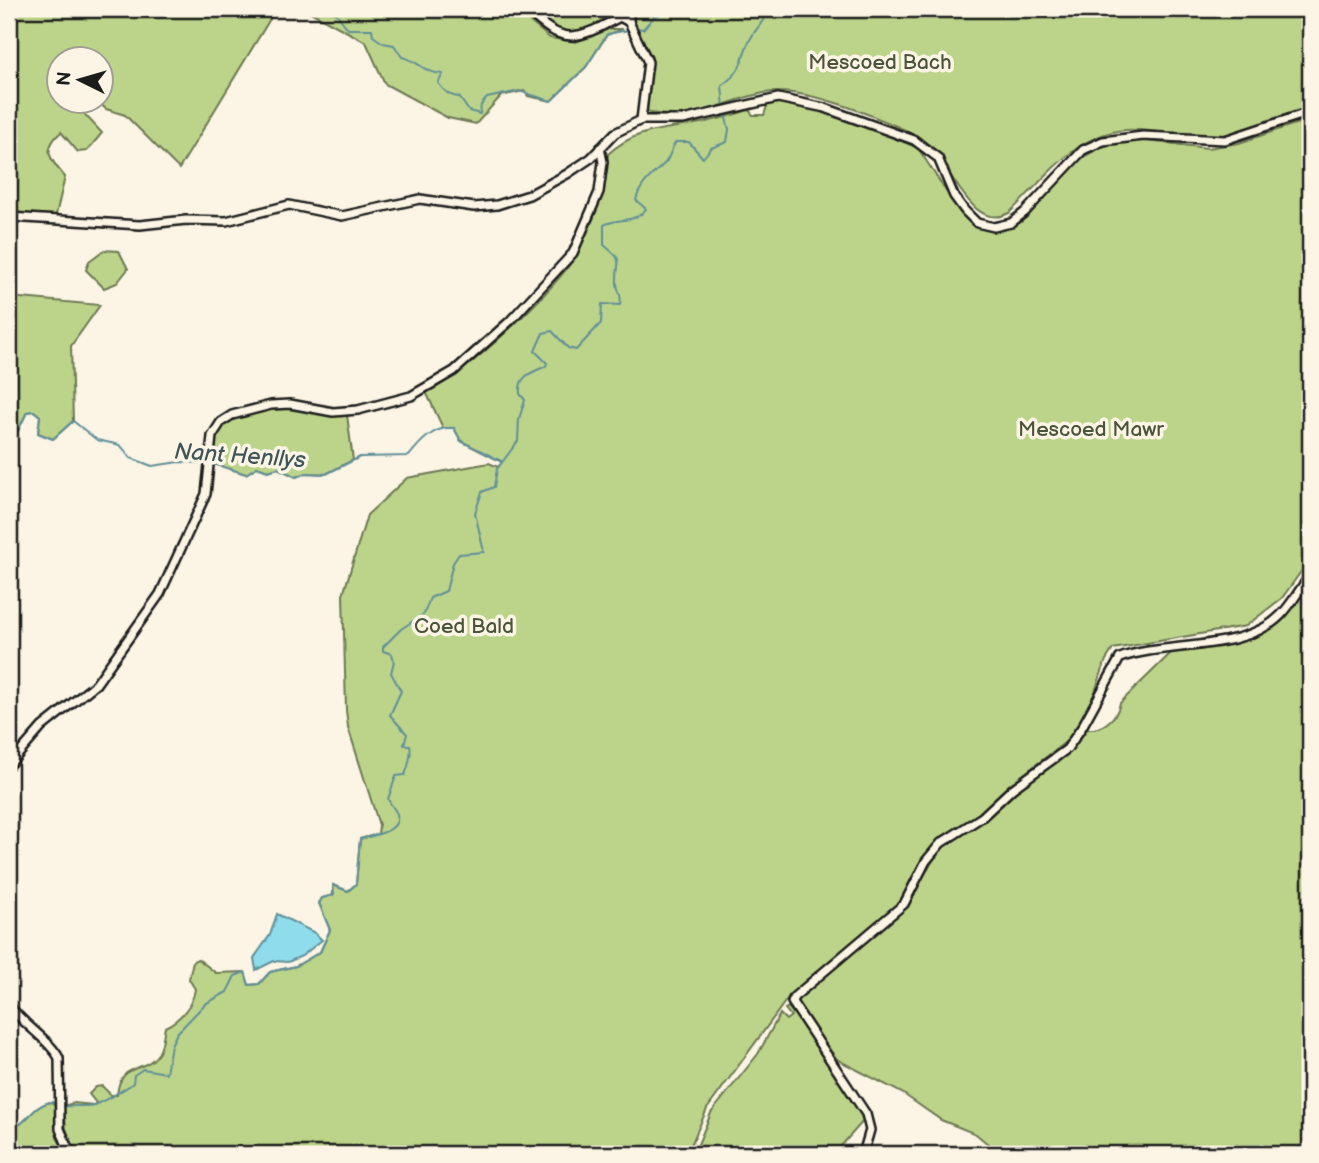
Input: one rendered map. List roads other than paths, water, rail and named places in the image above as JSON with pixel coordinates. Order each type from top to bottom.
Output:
[{"type":"street","points":[[526,9],[553,34],[566,37],[580,35],[620,17],[629,22]]},
{"type":"street","points":[[629,9],[629,22],[648,62],[641,120]]},
{"type":"street","points":[[9,217],[140,225],[186,220],[234,220],[262,210],[289,205],[342,216],[420,199],[483,207],[529,195],[591,158],[615,133],[641,120],[683,120],[778,98],[801,102],[914,140],[938,158],[954,196],[965,211],[977,223],[994,227],[1011,223],[1025,212],[1083,150],[1103,141],[1143,136],[1225,139],[1310,112]]},
{"type":"street","points":[[9,765],[42,727],[96,684],[147,616],[175,567],[206,494],[215,429],[232,415],[279,404],[333,412],[358,410],[411,396],[454,371],[510,321],[573,253],[599,192],[603,162],[600,148]]},
{"type":"street","points":[[863,1154],[870,1130],[866,1114],[820,1039],[796,1011],[792,1002],[794,997],[904,904],[926,862],[941,843],[982,817],[1012,789],[1067,749],[1120,658],[1133,653],[1203,646],[1261,629],[1281,615],[1310,576]]},
{"type":"street","points":[[9,1005],[40,1039],[54,1048],[60,1069],[60,1129],[71,1154]]},
{"type":"water","points":[[277,914],[315,933],[322,940],[302,956],[288,962],[274,961],[256,970],[254,958],[270,935]]},
{"type":"waterway","points":[[327,9],[336,13],[348,29],[372,29],[373,36],[383,43],[394,45],[402,57],[431,72],[443,74],[438,83],[443,89],[450,95],[459,97],[469,111],[480,114],[481,105],[487,98],[519,91],[551,101],[586,67],[607,34],[629,30]]},
{"type":"waterway","points":[[636,28],[643,29],[654,17],[671,9]]},
{"type":"waterway","points":[[724,109],[722,85],[739,68],[747,46],[768,9]]},
{"type":"waterway","points":[[61,1107],[91,1106],[98,1103],[133,1083],[134,1075],[143,1069],[166,1073],[171,1045],[177,1033],[205,1004],[227,992],[235,976],[245,972],[249,985],[259,984],[270,972],[296,966],[320,952],[330,930],[319,903],[322,898],[334,895],[333,885],[348,891],[356,884],[360,839],[385,832],[395,825],[397,820],[397,814],[388,799],[396,776],[405,775],[410,745],[404,745],[407,734],[390,715],[401,691],[391,673],[394,661],[392,654],[383,651],[383,647],[401,629],[424,614],[430,598],[446,591],[453,563],[459,554],[484,552],[475,513],[482,492],[494,487],[497,469],[518,441],[519,419],[525,400],[520,394],[521,383],[547,363],[535,351],[543,333],[552,331],[568,348],[576,350],[601,323],[602,304],[620,305],[618,258],[604,245],[604,225],[642,214],[646,209],[636,200],[638,194],[648,179],[667,161],[676,142],[689,142],[703,158],[711,148],[727,142],[729,129],[725,115]]},
{"type":"waterway","name":"Nant Henllys","points":[[9,440],[18,431],[27,412],[34,411],[40,416],[38,433],[53,439],[73,421],[97,440],[120,445],[131,458],[152,466],[179,462],[208,463]]},
{"type":"waterway","name":"Nant Henllys","points":[[214,464],[246,474],[257,467],[268,471],[278,468],[296,477],[307,473],[326,474],[360,457],[409,456],[428,436],[447,428],[454,428],[461,441],[501,461]]},
{"type":"waterway","points":[[9,1129],[20,1124],[39,1107],[52,1102],[56,1105]]},
{"type":"park label","name":"Mescoed Bach","points":[[880,62]]},
{"type":"park label","name":"Mescoed Mawr","points":[[1091,429]]},
{"type":"park label","name":"Coed Bald","points":[[464,626]]}]
